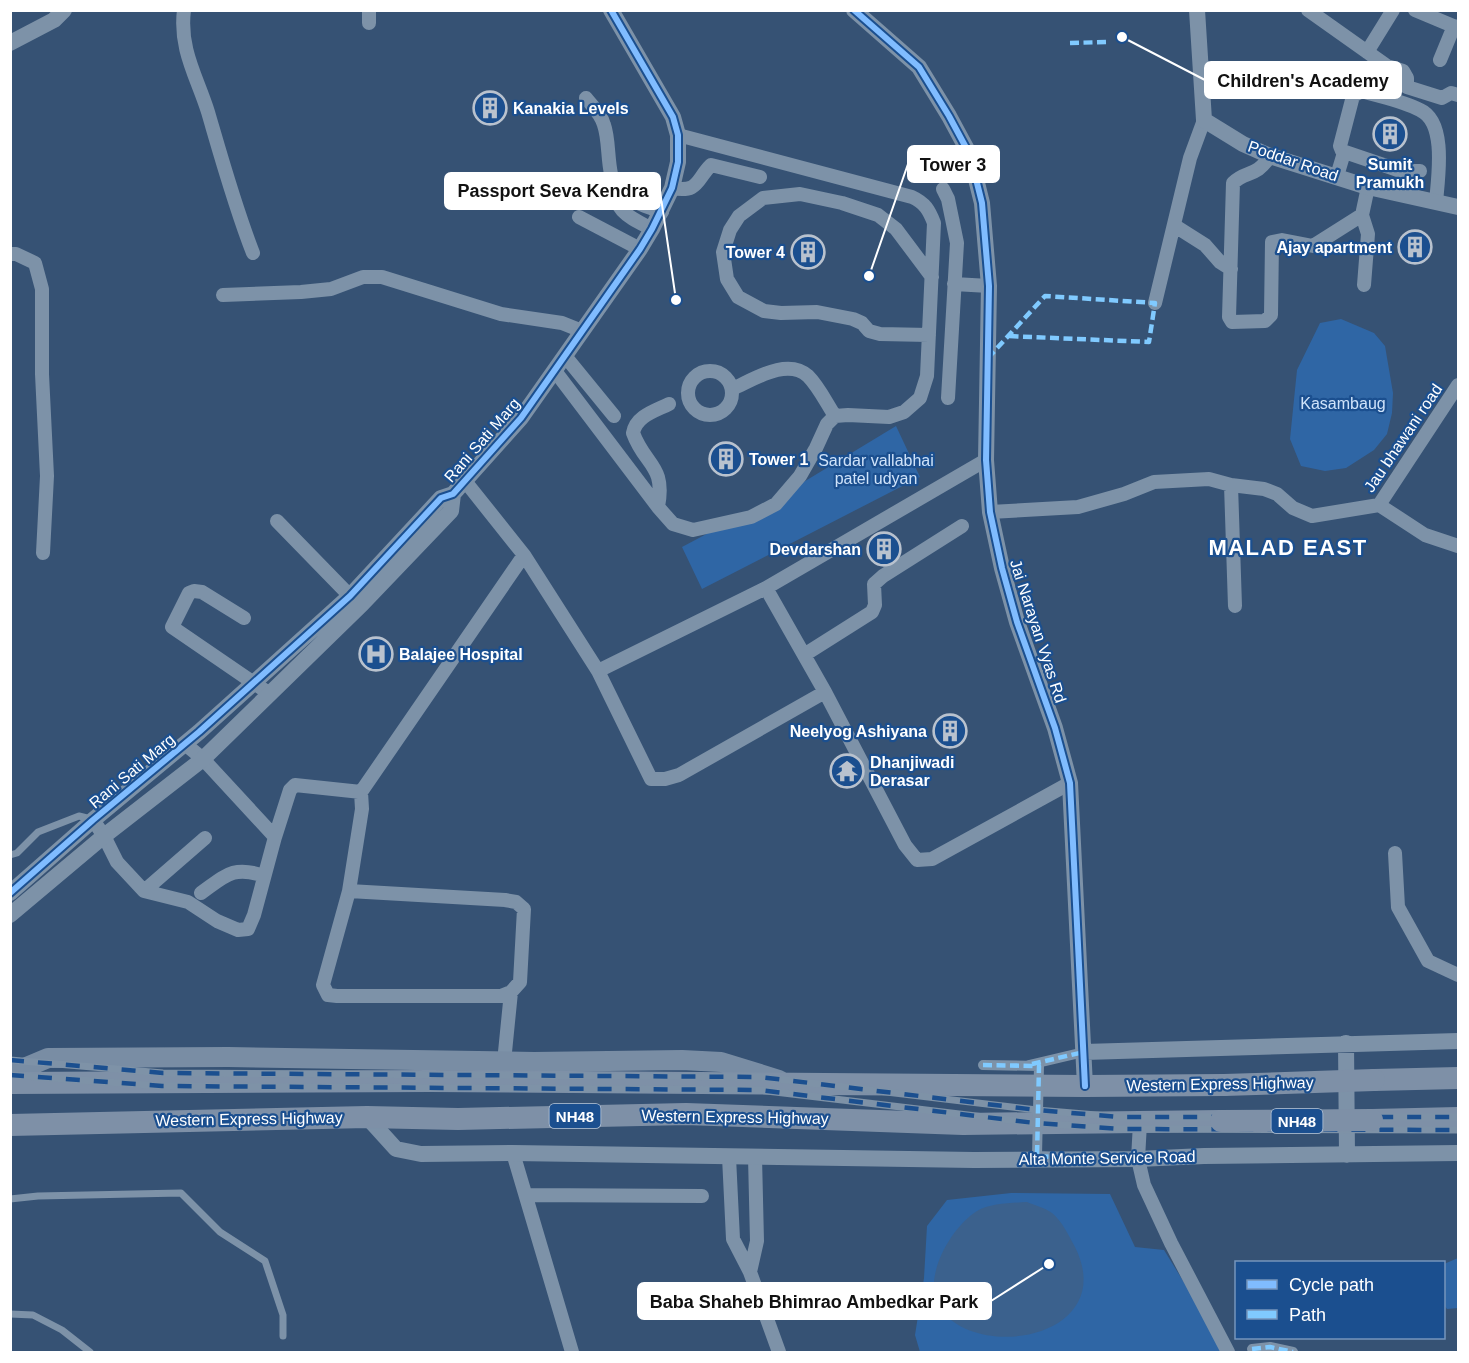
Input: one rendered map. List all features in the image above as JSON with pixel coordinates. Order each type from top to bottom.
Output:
[{"type":"highway","name":"Western Express Highway","points":[[10,1083],[565,1072],[719,1083],[1085,1086],[1224,1085],[1458,1078]]},
{"type":"highway","points":[[719,1083],[719,1115]]},
{"type":"highway","name":"Western Express Highway","points":[[10,1125],[367,1117],[458,1119],[686,1114],[963,1124],[1458,1118]]},
{"type":"main road","points":[[10,1074],[48,1058],[228,1057],[504,1062],[565,1072],[682,1060],[721,1062],[788,1083]]},
{"type":"street","points":[[10,43],[54,20],[64,10]]},
{"type":"street","points":[[184,10],[183,46],[207,109],[234,204],[253,253]]},
{"type":"street","name":"Rani Sati Marg","points":[[10,915],[93,820],[356,600],[451,511],[453,494],[521,418],[640,249],[662,212],[672,188],[678,162],[678,135],[673,117],[611,10]]},
{"type":"street","name":"Jai Narayan Vyas Rd","points":[[854,10],[919,68],[950,116],[970,154],[982,203],[989,286],[986,460],[990,512],[1017,622],[1055,728],[1070,783],[1085,1086]]},
{"type":"street","points":[[1155,303],[1190,158],[1204,120],[1197,10]]},
{"type":"street","points":[[1308,10],[1387,66],[1403,71],[1407,78],[1407,87],[1442,98],[1450,93],[1458,95]]},
{"type":"street","points":[[1367,52],[1393,10]]},
{"type":"street","points":[[1414,10],[1456,27],[1440,60]]},
{"type":"street","points":[[1348,91],[1335,150],[1337,154],[1403,176],[1438,177]]},
{"type":"street","points":[[1420,171],[1401,171],[1341,151],[1340,146],[1353,96],[1362,91],[1422,110],[1432,120],[1437,132],[1436,202]]},
{"type":"street","points":[[586,98],[600,114],[605,126],[614,198],[628,216],[652,229]]},
{"type":"street","name":"Poddar Road","points":[[1204,120],[1243,144],[1270,156],[1368,187],[1458,207]]},
{"type":"street","points":[[555,371],[658,507],[673,524],[693,530],[751,517],[776,504],[800,476],[827,424],[835,416],[889,417],[904,412],[920,398],[927,376],[934,223],[930,211],[923,202],[912,196],[678,135]]},
{"type":"street","points":[[1270,156],[1262,167],[1233,183],[1229,317],[1232,322],[1265,321],[1271,315],[1272,242],[1282,240],[1312,246],[1362,215]]},
{"type":"street","points":[[1337,176],[1343,156]]},
{"type":"street","points":[[672,188],[681,189],[694,186],[711,165],[760,177]]},
{"type":"street","points":[[612,179],[619,191],[662,212]]},
{"type":"street","points":[[1364,285],[1368,234],[1362,215],[1368,187]]},
{"type":"street","points":[[943,189],[948,199],[957,243],[948,399]]},
{"type":"street","points":[[929,335],[880,334],[869,331],[862,323],[853,319],[817,312],[764,311],[738,297],[727,279],[723,252],[730,230],[739,216],[763,198],[800,194],[842,203],[878,215],[897,228],[932,276]]},
{"type":"street","points":[[579,218],[640,249]]},
{"type":"street","points":[[1175,226],[1205,245],[1220,262],[1230,269]]},
{"type":"street","points":[[10,254],[16,254],[35,263],[42,289],[42,374],[47,476],[43,553]]},
{"type":"street","points":[[223,295],[331,289],[363,277],[382,277],[420,287],[492,312],[562,323],[582,331]]},
{"type":"street","points":[[954,284],[989,286]]},
{"type":"street","points":[[566,356],[614,416]]},
{"type":"street","points":[[732,389],[773,371],[786,369],[801,372],[808,377],[835,416]]},
{"type":"street","name":"Jau bhawani road","points":[[990,512],[1078,507],[1124,494],[1154,482],[1209,479],[1264,489],[1277,494],[1293,508],[1312,516],[1379,505],[1458,385]]},
{"type":"street","points":[[658,507],[661,490],[659,476],[633,433],[634,425],[639,420],[669,404]]},
{"type":"street","points":[[598,671],[766,588],[986,460]]},
{"type":"street","points":[[465,481],[524,555],[598,671],[651,779],[665,779],[680,775],[825,692]]},
{"type":"street","points":[[1230,484],[1236,606]]},
{"type":"street","points":[[1379,505],[1425,535],[1458,546]]},
{"type":"street","points":[[277,521],[356,600]]},
{"type":"street","points":[[804,655],[872,612],[875,605],[874,584],[883,576],[962,526]]},
{"type":"street","points":[[349,891],[516,902],[524,909],[520,982],[511,992],[501,996],[337,996],[328,995],[323,985],[349,891],[362,809],[362,792],[524,555]]},
{"type":"street","points":[[766,588],[825,692],[905,845],[917,860],[932,859],[1070,783]]},
{"type":"street","points":[[244,618],[202,592],[194,591],[189,593],[172,627],[270,694]]},
{"type":"street","name":"Rani Sati Marg","points":[[10,893],[39,880],[104,836],[203,759],[270,694],[356,600]]},
{"type":"street","points":[[185,744],[203,759],[275,837]]},
{"type":"street","points":[[93,820],[117,862],[144,891],[188,902],[217,921],[238,930],[248,929],[290,790],[295,785],[362,792]]},
{"type":"street","points":[[144,891],[205,838]]},
{"type":"street","points":[[1395,853],[1398,907],[1428,961],[1458,975]]},
{"type":"street","points":[[201,893],[226,876],[239,871],[249,871],[264,876]]},
{"type":"street","points":[[504,1062],[511,992]]},
{"type":"street","points":[[1026,1066],[1084,1052],[1458,1041]]},
{"type":"street","points":[[1346,1043],[1347,1155]]},
{"type":"street","points":[[983,1065],[1039,1066],[1037,1156],[1081,1159]]},
{"type":"street","name":"Alta Monte Service Road","points":[[367,1117],[396,1149],[421,1154],[513,1153],[974,1160],[1138,1159],[1458,1151]]},
{"type":"street","points":[[1140,1123],[1138,1159],[1144,1185],[1228,1353]]},
{"type":"street","points":[[513,1153],[572,1353]]},
{"type":"street","points":[[750,1272],[757,1241],[755,1156]]},
{"type":"street","points":[[729,1157],[732,1239],[750,1272],[779,1353]]},
{"type":"street","points":[[526,1195],[702,1196]]},
{"type":"street","points":[[1251,1349],[1270,1347],[1293,1353]]},
{"type":"lane","points":[[10,855],[17,853],[38,832],[48,827],[79,816],[93,820]]},
{"type":"lane","points":[[10,1199],[38,1196],[182,1193],[220,1232],[265,1261],[283,1315],[282,1336]]},
{"type":"lane","points":[[10,1314],[33,1315],[62,1330],[90,1353]]},
{"type":"path","points":[[1458,1151],[1458,1160]]},
{"type":"green space","name":"Kasambaug","points":[[1341,319],[1374,333],[1385,346],[1393,393],[1392,413],[1387,434],[1374,450],[1346,468],[1325,471],[1301,466],[1290,439],[1297,370],[1320,323]]},
{"type":"green space","name":"Sardar vallabhai patel udyan","points":[[896,426],[920,477],[702,589],[682,547],[797,486]]},
{"type":"green space","points":[[1011,1193],[1110,1194],[1135,1247],[1164,1250],[1227,1352],[920,1352],[915,1335],[924,1278],[927,1226],[947,1200]]},
{"type":"green space","points":[[1458,1258],[1458,1308],[1447,1309],[1445,1306],[1445,1264]]},
{"type":"shaded area","points":[[1027,1202],[1056,1216],[1075,1247],[1084,1277],[1078,1301],[1063,1320],[1040,1331],[1013,1337],[985,1335],[960,1326],[941,1310],[935,1297],[935,1273],[944,1249],[959,1227],[982,1208]]},
{"type":"railway","points":[[10,1060],[163,1073],[760,1077],[1037,1110],[1120,1117],[1458,1117]]},
{"type":"railway","points":[[10,1075],[162,1086],[759,1090],[1035,1123],[1119,1129],[1458,1130]]},
{"type":"marked path","points":[[1070,43],[1106,42]]},
{"type":"marked path","points":[[988,358],[1045,296],[1155,303],[1149,342],[1007,336]]},
{"type":"marked path","points":[[1032,1064],[1084,1052]]},
{"type":"marked path","points":[[983,1065],[1039,1066],[1037,1156],[1081,1159]]},
{"type":"marked path","points":[[1252,1349],[1270,1347],[1293,1352]]},
{"type":"cycle path","points":[[10,893],[199,732],[350,596],[441,498],[453,494],[521,418],[640,249],[672,188],[678,162],[678,135],[673,117],[611,10]]},
{"type":"cycle path","points":[[854,10],[919,67],[970,155],[982,203],[989,286],[986,460],[990,512],[1017,622],[1055,728],[1070,783],[1085,1086]]},
{"type":"place","name":"Children's Academy","points":[[1122,37]]},
{"type":"place","name":"Kanakia Levels","points":[[490,108]]},
{"type":"place","name":"Sumit Pramukh","points":[[1390,134]]},
{"type":"place","name":"Ajay apartment","points":[[1415,247]]},
{"type":"place","name":"Tower 4","points":[[808,252]]},
{"type":"place","name":"Tower 3","points":[[869,276]]},
{"type":"place","name":"Passport Seva Kendra","points":[[676,300]]},
{"type":"place","name":"Tower 1","points":[[726,459]]},
{"type":"place","name":"Devdarshan","points":[[884,549]]},
{"type":"place","name":"Balajee Hospital","points":[[376,654]]},
{"type":"place","name":"Neelyog Ashiyana","points":[[950,731]]},
{"type":"place","name":"Dhanjiwadi Derasar","points":[[847,771]]},
{"type":"place","name":"Baba Shaheb Bhimrao Ambedkar Park","points":[[1049,1264]]},
{"type":"district","name":"MALAD EAST","points":[[1288,547]]}]
